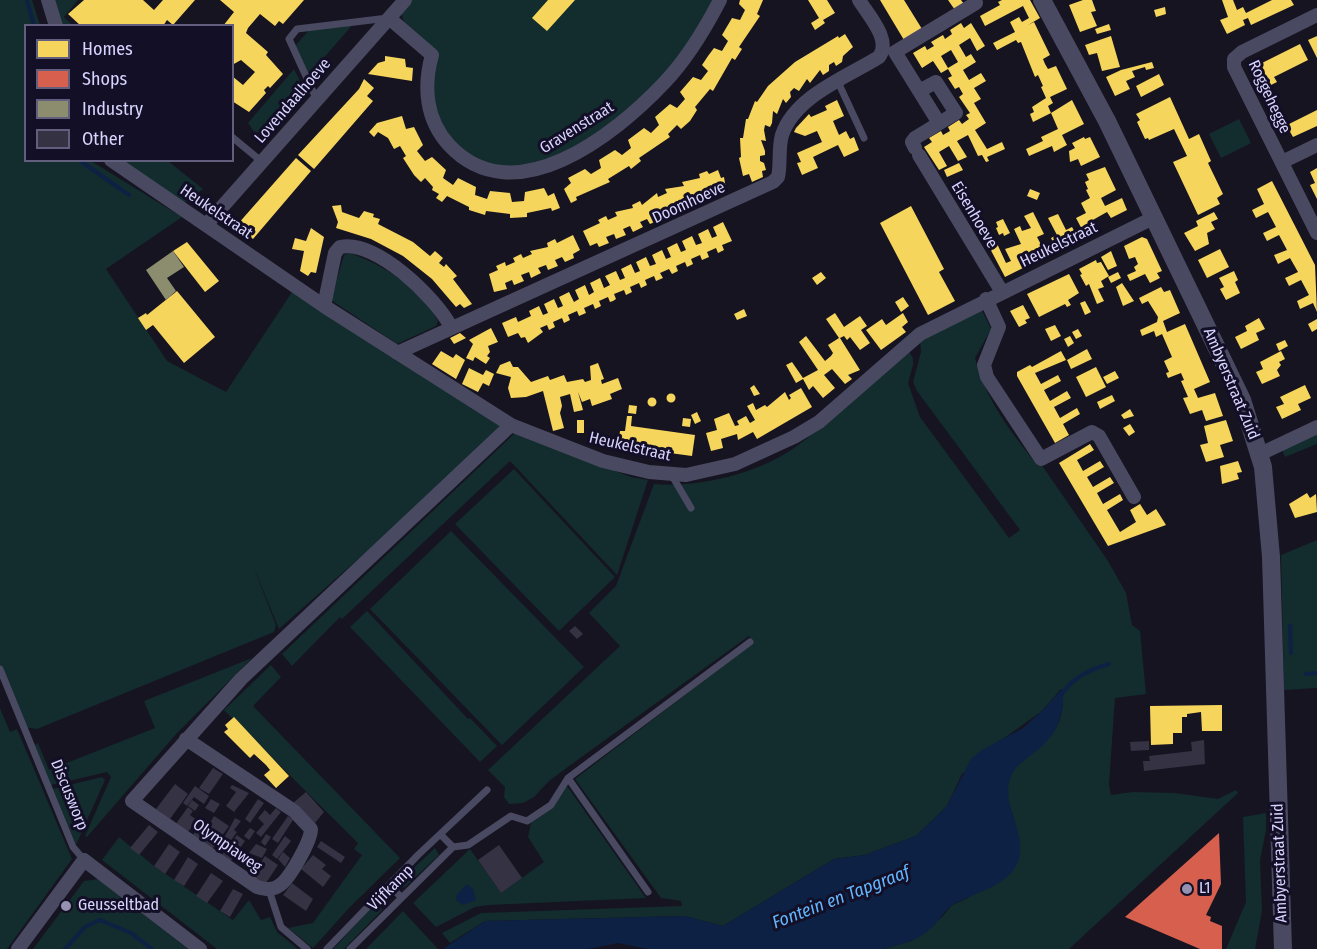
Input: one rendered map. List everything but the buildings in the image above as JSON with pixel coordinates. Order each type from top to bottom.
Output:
[{"type":"street","points":[[48,0],[55,24]]},
{"type":"street","name":"Lovendaalhoeve","points":[[207,225],[316,98],[405,0]]},
{"type":"street","name":"Gravenstraat","points":[[389,18],[432,55],[427,83],[430,112],[443,138],[469,162],[483,169],[520,173],[548,166],[621,122],[665,82],[702,34],[720,0]]},
{"type":"street","points":[[859,0],[939,123]]},
{"type":"street","name":"Ambyerstraat Zuid","points":[[1042,0],[1078,63],[1234,381],[1260,454],[1270,535],[1283,949]]},
{"type":"street","name":"Doomhoeve","points":[[397,353],[773,182],[778,177],[782,137],[792,116],[807,101],[890,49],[976,3]]},
{"type":"street","name":"Roggehegge","points":[[1317,15],[1242,52],[1234,59],[1234,67],[1317,233]]},
{"type":"street","name":"Eisenhoeve","points":[[919,91],[936,82],[956,113],[913,140],[917,151],[1002,292]]},
{"type":"street","points":[[1282,162],[1317,146]]},
{"type":"street","name":"Heukelstraat","points":[[114,162],[324,306],[511,425],[603,461],[671,474],[711,471],[735,464],[794,437],[846,399],[909,342],[986,299],[1155,217]]},
{"type":"street","points":[[324,306],[335,253],[340,247],[349,246],[381,259],[409,277],[440,308],[451,327]]},
{"type":"street","points":[[986,299],[999,327],[984,365],[987,377],[1041,459],[1092,432],[1099,436],[1134,497]]},
{"type":"street","name":"Olympiaweg","points":[[186,739],[294,811],[311,828],[311,837],[307,846],[280,885],[269,890],[257,887],[132,801],[186,739],[241,678],[511,425]]},
{"type":"street","points":[[1260,454],[1317,427]]},
{"type":"street","points":[[18,949],[84,860]]},
{"type":"street","name":"Discusworp","points":[[84,860],[200,949]]},
{"type":"lane","points":[[316,98],[289,39],[297,29],[389,18]]},
{"type":"lane","points":[[838,82],[864,138]]},
{"type":"lane","points":[[234,139],[261,162]]},
{"type":"lane","points":[[671,474],[691,508]]},
{"type":"lane","points":[[441,835],[453,847],[468,845],[512,816],[527,821],[551,805],[568,778],[750,642]]},
{"type":"lane","name":"Discusworp","points":[[0,669],[73,847],[84,860]]},
{"type":"lane","points":[[568,778],[648,892]]},
{"type":"lane","name":"Vijfkamp","points":[[327,949],[418,855],[487,790]]},
{"type":"lane","name":"Vijfkamp","points":[[350,949],[453,847]]},
{"type":"lane","points":[[389,885],[401,897]]},
{"type":"lane","points":[[269,890],[281,927],[307,949]]},
{"type":"green space","points":[[0,0],[32,0],[40,24],[24,24],[24,162],[93,162],[182,217],[106,269],[167,361],[226,392],[292,292],[502,427],[409,514],[279,629],[252,563],[276,625],[274,632],[37,729],[24,727],[0,669]]},
{"type":"green space","points":[[55,0],[78,0],[64,17],[71,24],[62,24]]},
{"type":"green space","points":[[409,0],[713,0],[680,55],[638,101],[582,144],[551,159],[521,167],[491,165],[463,152],[442,130],[436,119],[433,95],[437,53],[404,22],[400,10]]},
{"type":"green space","points":[[355,22],[308,76],[295,46],[309,30]]},
{"type":"green space","points":[[294,69],[301,83],[256,135],[248,123]]},
{"type":"green space","points":[[1239,119],[1251,143],[1221,158],[1209,134]]},
{"type":"green space","points":[[124,162],[169,162],[203,189],[184,203]]},
{"type":"green space","points":[[350,253],[388,271],[412,288],[431,309],[438,321],[436,326],[397,344],[331,300],[344,255]]},
{"type":"green space","points":[[980,306],[991,329],[975,358],[986,388],[1009,428],[1038,466],[1041,464],[1108,561],[1126,593],[1132,625],[1140,631],[1146,694],[1115,698],[1109,784],[1111,795],[1133,792],[1175,793],[1218,799],[1236,790],[1238,793],[1069,949],[883,949],[911,941],[942,917],[952,905],[968,898],[1014,818],[1007,794],[1010,777],[1018,766],[1049,737],[1058,724],[1062,709],[1061,689],[1042,711],[1003,739],[962,774],[947,806],[916,836],[865,855],[834,859],[723,926],[684,916],[485,921],[450,943],[442,933],[481,913],[682,906],[681,901],[661,898],[575,779],[753,643],[749,636],[576,761],[549,781],[534,797],[523,803],[509,804],[504,797],[505,787],[488,770],[620,646],[589,613],[616,586],[654,484],[691,484],[729,477],[782,456],[826,423],[907,348],[913,358],[908,383],[920,417],[1009,538],[1020,530],[917,391],[913,382],[921,352],[920,338]]},
{"type":"green space","points":[[516,432],[631,477],[648,480],[617,575],[510,461],[342,619],[340,617],[292,666],[282,654]]},
{"type":"green space","points":[[1317,433],[1317,444],[1285,457],[1282,450]]},
{"type":"green space","points":[[514,469],[615,577],[559,631],[455,524]]},
{"type":"green space","points":[[451,531],[584,667],[502,745],[370,609]]},
{"type":"green space","points":[[1317,540],[1317,688],[1284,690],[1281,555]]},
{"type":"green space","points":[[367,611],[468,719],[470,718],[497,746],[480,762],[350,627]]},
{"type":"green space","points":[[252,658],[177,733],[87,837],[85,836],[111,777],[107,772],[51,785],[35,745],[38,743],[49,770],[155,728],[144,701]]},
{"type":"green space","points":[[271,665],[281,677],[253,706],[400,858],[350,907],[313,948],[288,928],[313,923],[362,855],[354,849],[358,843],[224,710]]},
{"type":"green space","points":[[0,708],[10,732],[17,729],[72,859],[7,949],[0,949]]},
{"type":"green space","points":[[102,777],[105,780],[76,845],[53,789]]},
{"type":"green space","points":[[567,786],[646,898],[489,905],[475,907],[436,927],[413,903],[470,849],[501,893],[544,862],[528,837],[531,823]]},
{"type":"green space","points":[[1266,813],[1266,830],[1260,860],[1262,911],[1255,949],[1226,949],[1246,902],[1243,817]]},
{"type":"green space","points":[[119,837],[154,866],[233,920],[249,900],[261,920],[270,917],[277,932],[298,949],[217,949],[102,860]]},
{"type":"green space","points":[[435,848],[439,855],[405,887],[401,888],[399,882]]},
{"type":"green space","points":[[98,879],[188,949],[33,949],[84,881]]},
{"type":"green space","points":[[375,904],[381,906],[382,910],[344,949],[333,949]]},
{"type":"green space","points":[[403,911],[438,949],[366,949]]},
{"type":"water","points":[[1062,689],[1061,716],[1054,732],[1042,746],[1017,767],[1009,784],[1008,794],[1020,843],[1017,864],[1004,880],[951,906],[932,927],[913,940],[883,949],[648,949],[618,943],[588,949],[443,949],[485,921],[684,916],[723,926],[834,859],[865,855],[916,836],[947,806],[971,759],[982,750],[1023,728]]},
{"type":"water","points":[[467,884],[473,889],[476,900],[463,905],[457,901],[456,896]]},
{"type":"waterway","points":[[27,0],[33,24]]},
{"type":"waterway","points":[[82,162],[129,195]]},
{"type":"waterway","points":[[1290,626],[1291,653]]},
{"type":"waterway","name":"Fontein en Tapgraaf","points":[[1061,696],[1070,684],[1082,675],[1109,664]]},
{"type":"waterway","points":[[1306,674],[1317,673]]},
{"type":"waterway","name":"Fontein en Tapgraaf","points":[[65,949],[85,927],[100,920],[131,933],[152,949]]},
{"type":"place","name":"L1","points":[[1187,889]]},
{"type":"place","name":"Geusseltbad","points":[[66,906]]}]
